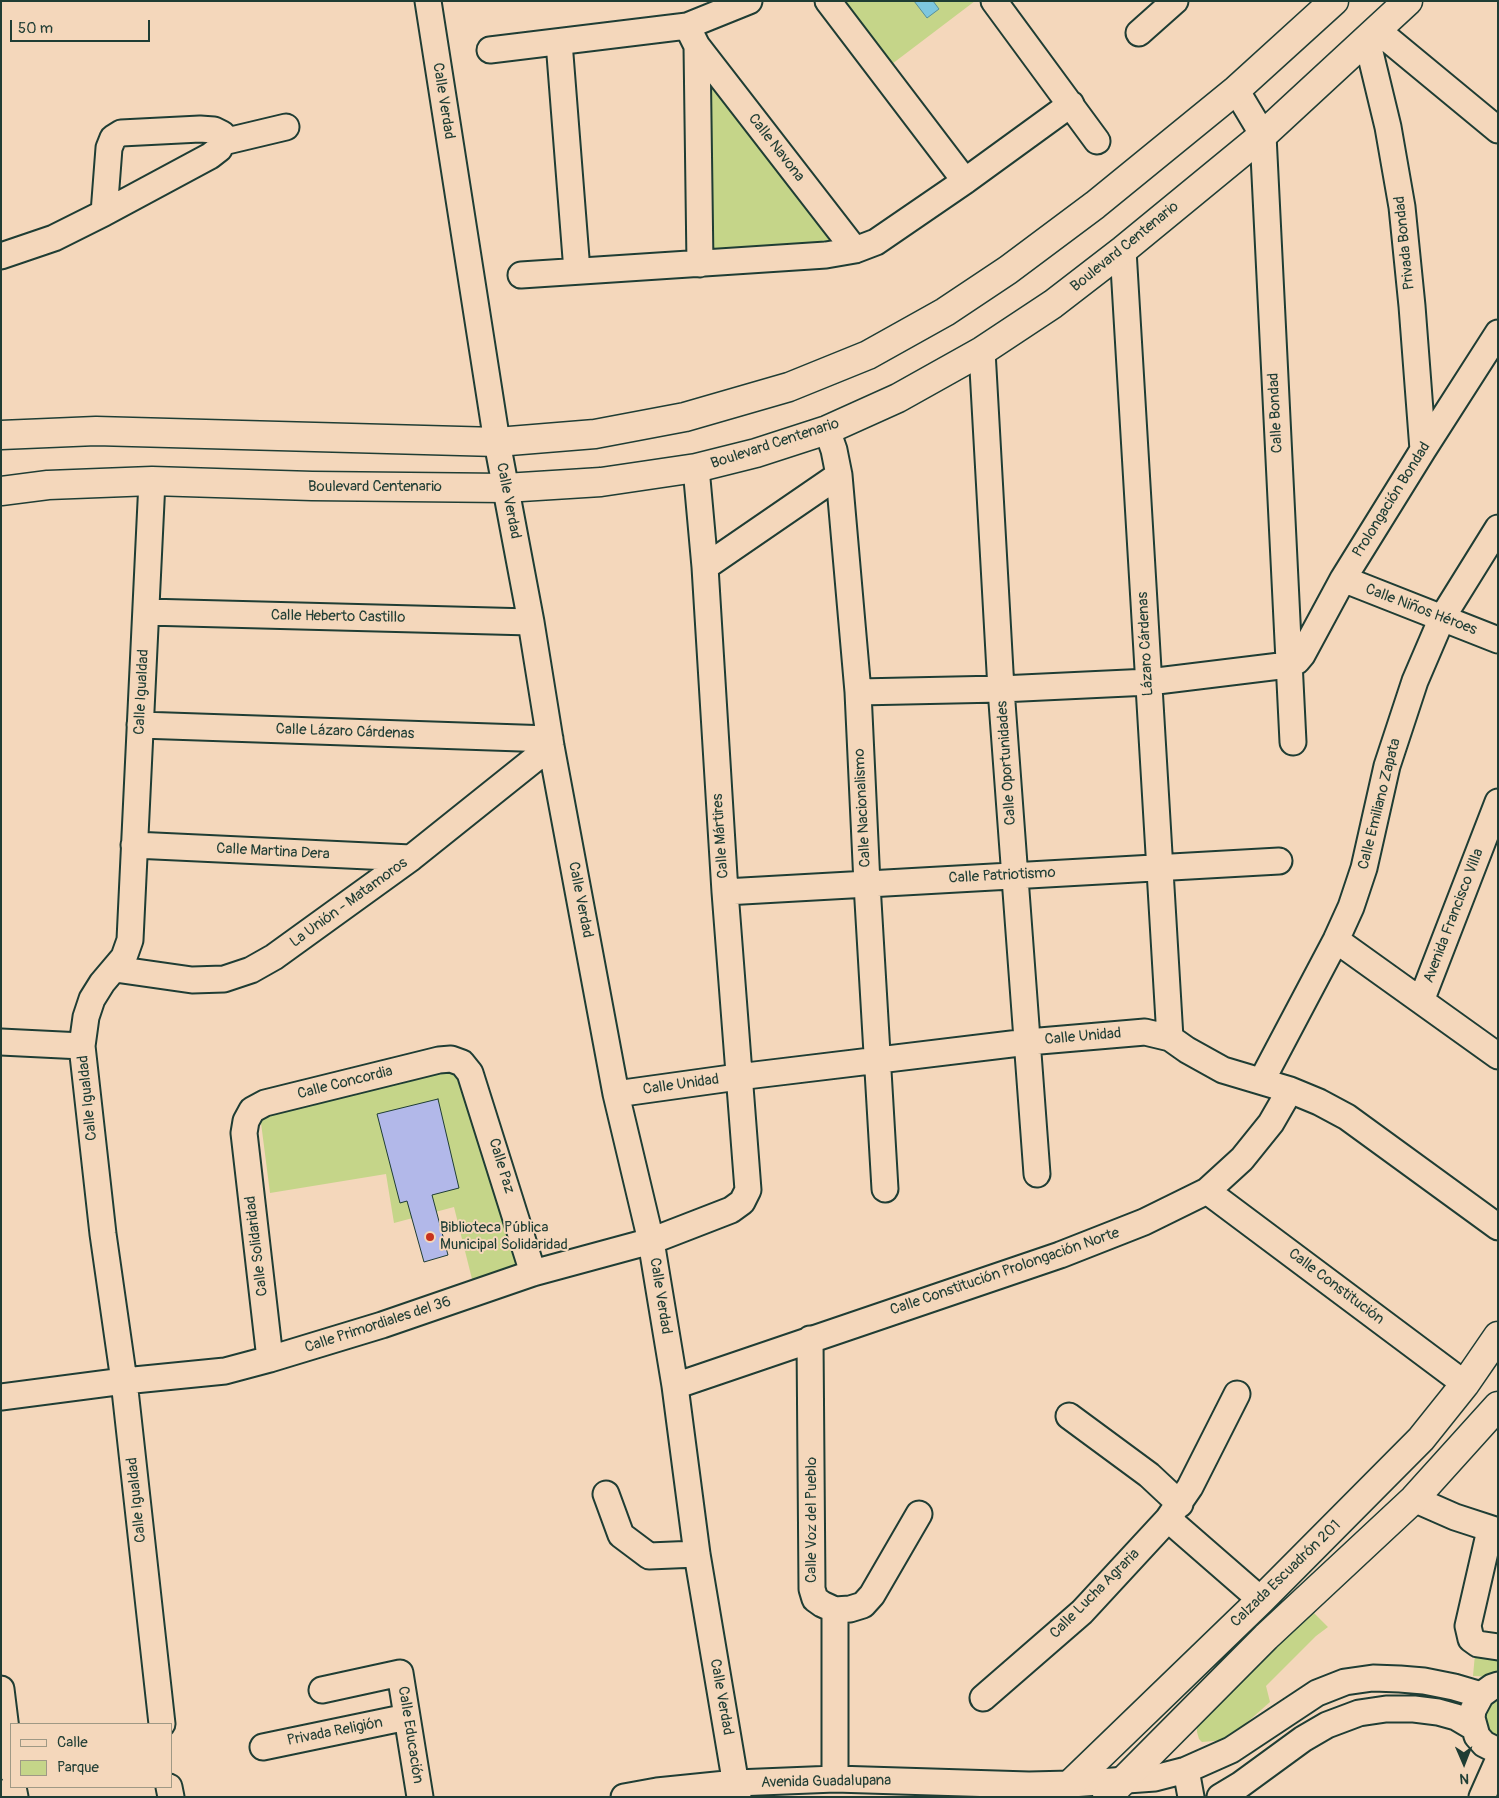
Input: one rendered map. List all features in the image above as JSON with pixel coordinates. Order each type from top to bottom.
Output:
[{"type":"main road","points":[[1,435],[96,431],[496,442],[595,434],[685,417],[789,387],[868,355],[945,312],[1008,270],[1096,205],[1236,90],[1334,1]]},
{"type":"main road","name":"Boulevard Centenario","points":[[1,491],[48,485],[152,481],[312,486],[506,488],[601,482],[696,468],[756,453],[828,430],[898,398],[982,351],[1053,304],[1123,250],[1263,135],[1408,1]]},
{"type":"main road","name":"Calzada Escuadrón 201","points":[[1062,1792],[1254,1607],[1421,1439],[1466,1384],[1498,1336]]},
{"type":"main road","points":[[1115,1788],[1266,1637],[1414,1499],[1496,1410]]},
{"type":"main road","points":[[1254,1607],[1266,1637]]},
{"type":"street","name":"Calle Verdad","points":[[428,1],[496,442],[531,622],[550,742],[616,1094],[651,1240],[675,1386],[697,1554],[737,1790]]},
{"type":"street","points":[[490,50],[559,42],[692,36],[749,1]]},
{"type":"street","points":[[828,1],[965,181]]},
{"type":"street","points":[[994,1],[1097,141]]},
{"type":"street","points":[[1139,33],[1175,1]]},
{"type":"street","points":[[1372,35],[1498,130]]},
{"type":"street","name":"Privada Bondad","points":[[1372,35],[1402,207],[1412,306],[1422,450]]},
{"type":"street","points":[[692,36],[700,264]]},
{"type":"street","name":"Calle Navona","points":[[692,36],[855,250]]},
{"type":"street","points":[[559,42],[577,271]]},
{"type":"street","name":"Calle Bondad","points":[[1236,90],[1263,135],[1293,742]]},
{"type":"street","points":[[521,275],[826,256],[855,250],[876,242],[965,181],[1071,104]]},
{"type":"street","points":[[223,142],[286,128]]},
{"type":"street","points":[[1,256],[54,238],[104,213],[210,156],[219,149],[223,142],[222,134],[214,130],[200,129],[121,133],[113,138],[109,148],[104,213]]},
{"type":"street","name":"Lázaro Cárdenas","points":[[1123,250],[1170,1038]]},
{"type":"street","name":"Prolongación Bondad","points":[[1288,665],[1297,661],[1302,655],[1343,579],[1422,450],[1498,333]]},
{"type":"street","name":"Calle Oportunidades","points":[[982,351],[1001,689],[1038,1174]]},
{"type":"street","name":"Calle Nacionalismo","points":[[828,430],[840,475],[858,692],[885,1189]]},
{"type":"street","name":"Calle Mártires","points":[[696,468],[705,567],[725,892],[748,1190],[742,1202]]},
{"type":"street","points":[[705,567],[840,475]]},
{"type":"street","name":"Calle Igualdad","points":[[152,481],[130,940],[124,957],[102,983],[92,999],[86,1017],[82,1046],[103,1234],[124,1381],[162,1723]]},
{"type":"street","name":"Calle Emiliano Zapata","points":[[1262,1080],[1336,940],[1351,907],[1364,868],[1387,766],[1415,681],[1442,618],[1498,528]]},
{"type":"street","name":"Calle Niños Héroes","points":[[1343,579],[1498,640]]},
{"type":"street","name":"Calle Heberto Castillo","points":[[146,612],[531,622]]},
{"type":"street","points":[[858,692],[1001,689],[1149,682],[1288,665]]},
{"type":"street","name":"Calle Lázaro Cárdenas","points":[[140,726],[550,742]]},
{"type":"street","name":"La Unión - Matamoros","points":[[115,969],[192,980],[224,979],[251,970],[274,957],[412,858],[550,742]]},
{"type":"street","name":"Avenida Francisco Villa","points":[[1422,1002],[1498,802]]},
{"type":"street","name":"Calle Martina Dera","points":[[134,845],[412,858]]},
{"type":"street","name":"Calle Patriotismo","points":[[725,892],[1279,861]]},
{"type":"street","points":[[1336,940],[1498,1056]]},
{"type":"street","name":"Calle Unidad","points":[[616,1094],[738,1077],[1028,1042],[1145,1032],[1170,1038],[1223,1070],[1262,1080],[1290,1090],[1319,1102],[1347,1117],[1498,1227]]},
{"type":"street","points":[[1,1042],[82,1046]]},
{"type":"street","name":"Calle Concordia","points":[[244,1133],[246,1121],[252,1110],[265,1103],[438,1060],[451,1059],[462,1063]]},
{"type":"street","name":"Calle Paz","points":[[462,1063],[470,1073],[533,1273]]},
{"type":"street","name":"Calle Constitución Prolongación Norte","points":[[675,1386],[1060,1255],[1144,1222],[1207,1191],[1242,1159],[1271,1123],[1290,1090]]},
{"type":"street","name":"Calle Solidaridad","points":[[244,1133],[270,1359]]},
{"type":"street","name":"Calle Constitución","points":[[1207,1191],[1466,1384]]},
{"type":"street","name":"Calle Primordiales del 36","points":[[1,1397],[225,1370],[270,1359],[382,1325],[533,1273],[651,1240],[731,1210],[742,1202]]},
{"type":"street","name":"Calle Voz del Pueblo","points":[[810,1339],[812,1589],[815,1598],[822,1604],[835,1610]]},
{"type":"street","name":"Calle Lucha Agraria","points":[[984,1698],[1082,1612],[1174,1511],[1194,1480],[1237,1394]]},
{"type":"street","points":[[1069,1416],[1149,1475],[1174,1511],[1254,1607]]},
{"type":"street","points":[[606,1494],[620,1535],[649,1556],[697,1554]]},
{"type":"street","points":[[1414,1499],[1455,1517],[1494,1530],[1468,1626],[1471,1639],[1478,1644],[1498,1648]]},
{"type":"street","points":[[835,1779],[835,1610],[850,1609],[862,1604],[872,1595],[919,1514]]},
{"type":"street","name":"Calle Educación","points":[[322,1690],[400,1673],[420,1797]]},
{"type":"street","name":"Avenida Guadalupana","points":[[624,1797],[657,1791],[737,1790],[835,1779],[1029,1785],[1062,1792],[1115,1788],[1186,1770],[1231,1750],[1316,1693],[1345,1682],[1373,1678],[1424,1681],[1454,1687],[1490,1690]]},
{"type":"street","points":[[1,1689],[10,1762]]},
{"type":"street","points":[[1490,1690],[1473,1710],[1473,1727],[1477,1736],[1484,1744],[1498,1752]]},
{"type":"street","points":[[1316,1693],[1328,1725]]},
{"type":"street","points":[[1220,1797],[1240,1786],[1303,1739],[1328,1725],[1359,1714],[1386,1709],[1414,1709],[1456,1717],[1473,1727]]},
{"type":"street","name":"Privada Religión","points":[[263,1746],[407,1717]]},
{"type":"street","points":[[1482,1797],[1498,1761]]},
{"type":"street","points":[[1186,1770],[1191,1797]]},
{"type":"green space","points":[[836,1],[975,1],[888,67]]},
{"type":"green space","points":[[719,87],[839,248],[706,260],[705,91]]},
{"type":"green space","points":[[460,1069],[521,1268],[473,1283],[454,1207],[394,1223],[386,1174],[270,1193],[260,1115]]},
{"type":"green space","points":[[1313,1612],[1328,1627],[1316,1636],[1266,1686],[1270,1702],[1225,1740],[1202,1742],[1199,1739],[1197,1726]]},
{"type":"green space","points":[[1475,1654],[1498,1658],[1498,1677],[1473,1676]]},
{"type":"green space","points":[[1498,1691],[1498,1742],[1486,1736],[1479,1711]]},
{"type":"water","points":[[914,1],[933,1],[939,9],[927,18]]},
{"type":"building","points":[[438,1099],[459,1188],[432,1195],[448,1255],[424,1262],[407,1201],[400,1203],[377,1114]]},
{"type":"place","name":"Biblioteca Pública Municipal Solidaridad","points":[[430,1237]]}]
